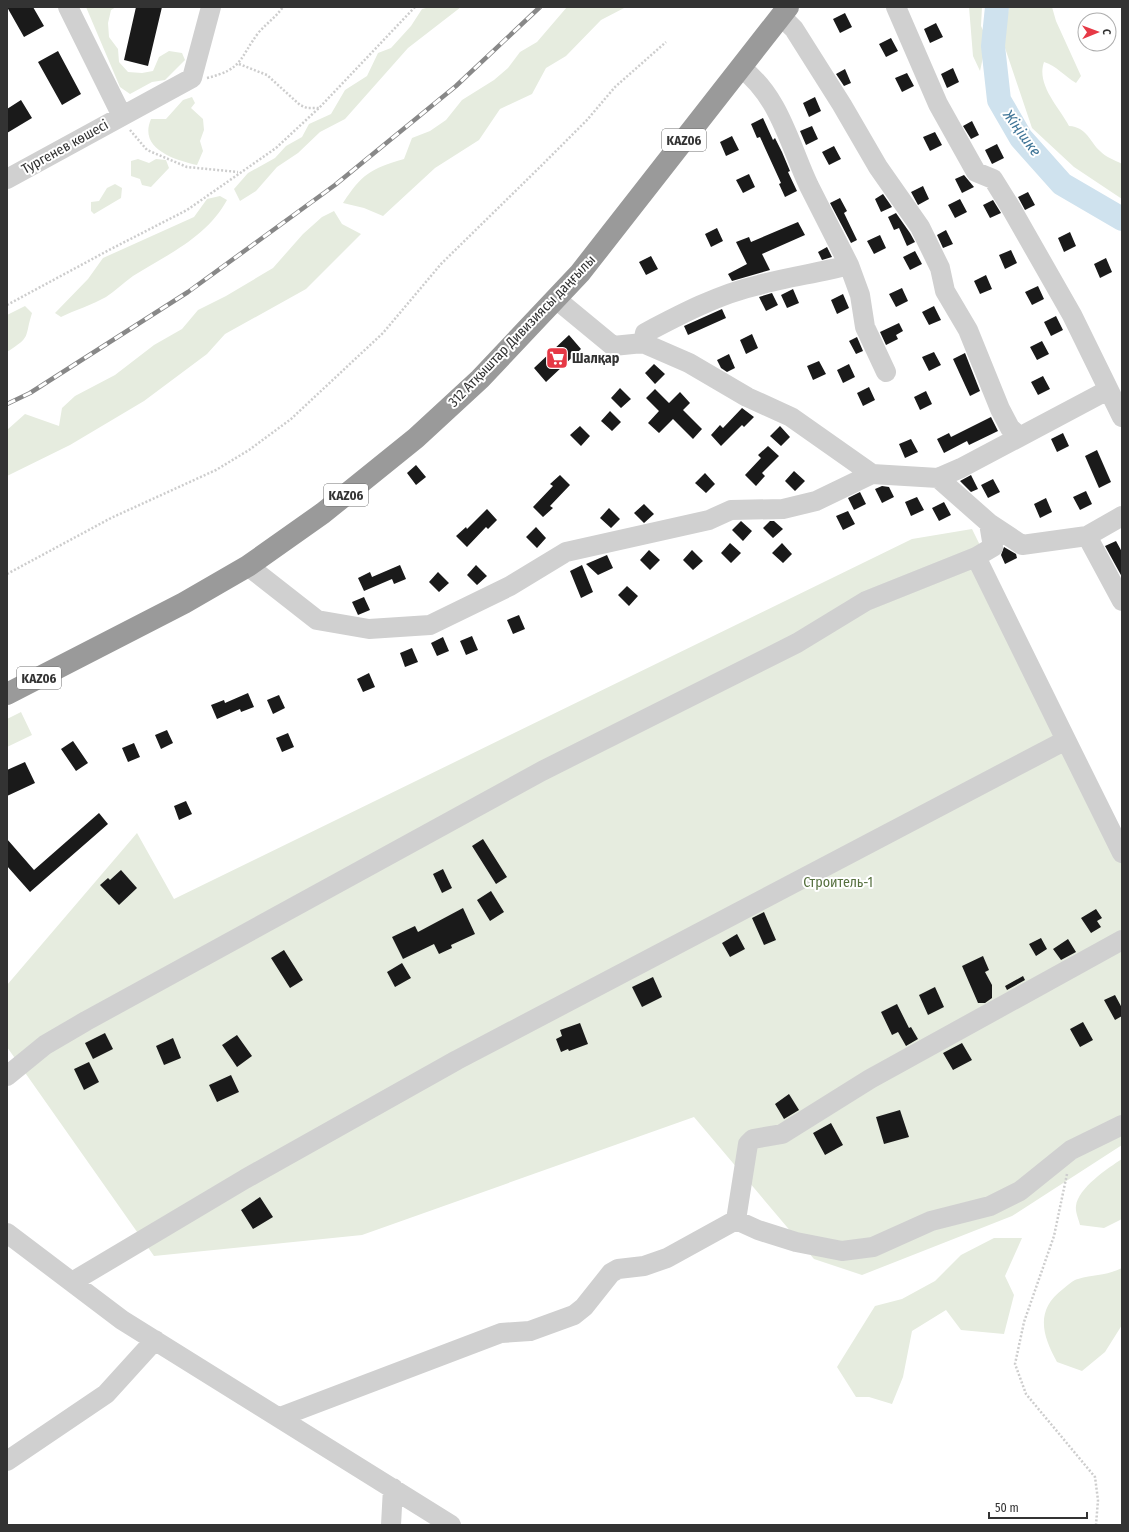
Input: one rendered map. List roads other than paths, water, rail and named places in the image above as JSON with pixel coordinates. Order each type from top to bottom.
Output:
[{"type":"highway","name":"312 Атқыштар Дивизиясы даңғылы","points":[[7,694],[184,603],[248,566],[323,513],[405,448],[480,379],[556,299],[601,247],[785,11]]},
{"type":"street","points":[[68,7],[122,116]]},
{"type":"street","name":"Тургенев көшесі","points":[[7,178],[192,78],[211,7]]},
{"type":"street","points":[[896,7],[938,104],[976,172],[993,179],[1011,208],[1072,316],[1122,417]]},
{"type":"street","points":[[785,11],[794,29],[878,167],[920,228],[940,268],[945,291],[968,330],[1000,409],[1010,428],[1020,437]]},
{"type":"street","points":[[741,68],[768,95],[779,116],[808,185],[849,265],[860,296],[865,328],[886,372]]},
{"type":"street","points":[[643,342],[645,333],[678,315],[716,299],[758,285],[814,274],[849,265]]},
{"type":"street","points":[[556,299],[613,346],[643,342],[689,363],[747,396],[790,417],[872,474]]},
{"type":"street","points":[[248,566],[317,620],[369,629],[430,625],[510,586],[566,552],[710,520],[731,510],[783,509],[816,501],[872,474],[938,478],[961,468],[1108,390]]},
{"type":"street","points":[[938,478],[988,523],[1022,545],[1087,536],[1122,516]]},
{"type":"street","points":[[7,1076],[45,1045],[86,1020],[542,771],[797,643],[866,601],[976,557],[993,547],[988,523]]},
{"type":"street","points":[[1087,536],[1122,601]]},
{"type":"street","points":[[976,557],[1122,853]]},
{"type":"street","points":[[72,1282],[245,1179],[456,1060],[1066,740]]},
{"type":"street","points":[[736,1220],[748,1144],[753,1139],[782,1134],[870,1079],[1122,940]]},
{"type":"street","points":[[736,1220],[758,1230],[796,1242],[842,1252],[873,1247],[931,1221],[990,1206],[1020,1191],[1071,1150],[1122,1125]]},
{"type":"street","points":[[280,1417],[501,1333],[530,1331],[574,1315],[584,1307],[611,1273],[618,1270],[644,1266],[667,1258],[736,1220]]},
{"type":"street","points":[[7,1233],[122,1320],[280,1417],[451,1525]]},
{"type":"street","points":[[7,1461],[106,1394],[155,1340]]},
{"type":"street","points":[[391,1525],[393,1488]]},
{"type":"waterway","name":"Жіңішке","points":[[997,7],[993,46],[999,100],[1021,138],[1062,184],[1122,219]]},
{"type":"railway","points":[[7,404],[30,393],[188,292],[335,185],[456,86],[540,7]]},
{"type":"place","name":"Шалқар","points":[[557,358]]},
{"type":"park label","name":"Строитель-1","points":[[838,882]]}]
